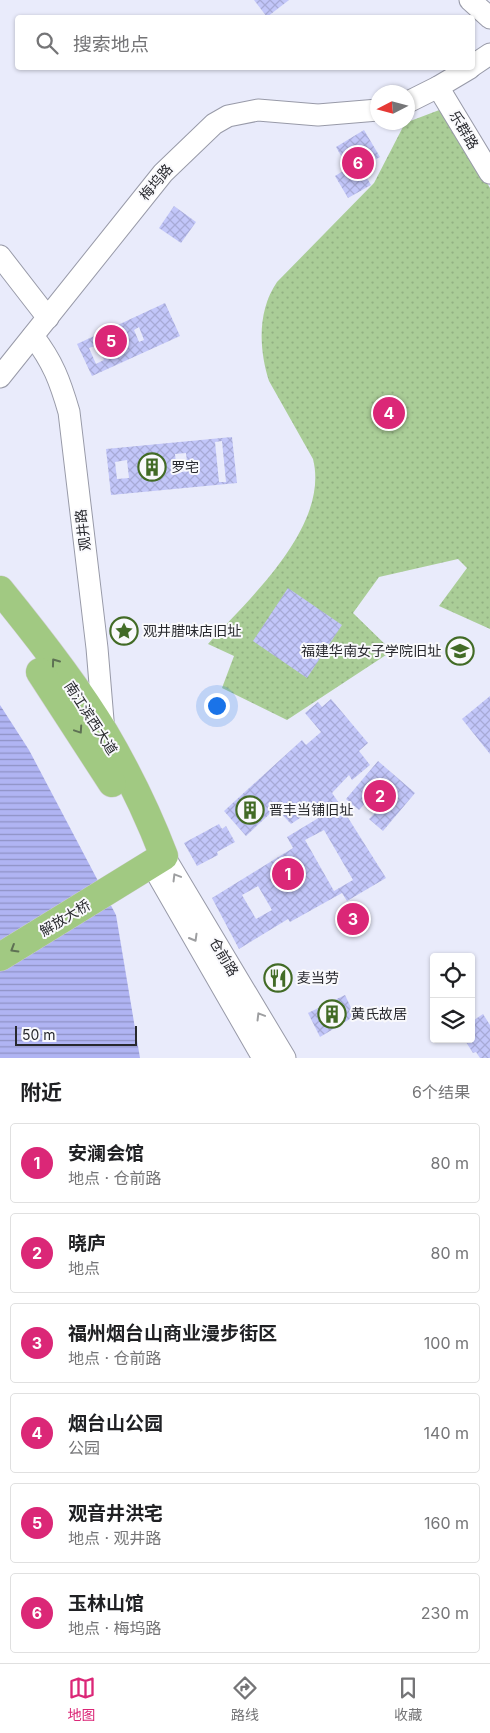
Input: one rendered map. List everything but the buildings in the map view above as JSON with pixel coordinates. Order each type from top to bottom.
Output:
[{"type":"main road","name":"南江滨西大道","points":[[0,590],[30,628],[104,733],[152,826],[149,867]]},
{"type":"main road","name":"南江滨西大道","points":[[0,619],[41,674],[113,783],[149,867]]},
{"type":"main road","name":"解放大桥","points":[[0,957],[149,867]]},
{"type":"street","points":[[470,0],[490,18]]},
{"type":"street","points":[[475,64],[490,54]]},
{"type":"street","points":[[415,98],[466,70]]},
{"type":"street","name":"乐群路","points":[[438,87],[490,173]]},
{"type":"street","name":"梅坞路","points":[[0,377],[163,172],[214,124],[235,114],[258,110],[318,115],[370,111]]},
{"type":"street","points":[[0,256],[48,318]]},
{"type":"street","name":"观井路","points":[[33,336],[51,361],[60,379],[71,422],[97,648],[104,733]]},
{"type":"street","name":"仓前路","points":[[149,867],[263,1058]]},
{"type":"street","name":"仓前路","points":[[149,867],[285,1058]]},
{"type":"green space","points":[[442,109],[490,188],[490,629],[439,606],[467,568],[458,559],[379,577],[353,613],[392,651],[287,720],[222,688],[234,656],[208,644],[244,606],[282,560],[298,535],[310,510],[315,484],[313,459],[269,381],[263,357],[263,318],[266,305],[277,282],[374,183],[401,130],[415,130],[415,119]]},
{"type":"water","points":[[0,705],[29,750],[116,915],[140,1058],[0,1058]]},
{"type":"place","name":"玉林山馆","points":[[358,163]]},
{"type":"place","name":"观音井洪宅","points":[[111,341]]},
{"type":"place","name":"烟台山公园","points":[[389,413]]},
{"type":"place","name":"罗宅","points":[[152,467]]},
{"type":"place","name":"观井腊味店旧址","points":[[124,631]]},
{"type":"place","name":"福建华南女子学院旧址","points":[[460,651]]},
{"type":"place","name":"晓庐","points":[[380,796]]},
{"type":"place","name":"晋丰当铺旧址","points":[[250,810]]},
{"type":"place","name":"安澜会馆","points":[[288,874]]},
{"type":"place","name":"福州烟台山商业漫步街区","points":[[353,919]]},
{"type":"place","name":"麦当劳","points":[[278,978]]},
{"type":"place","name":"黄氏故居","points":[[332,1014]]}]
